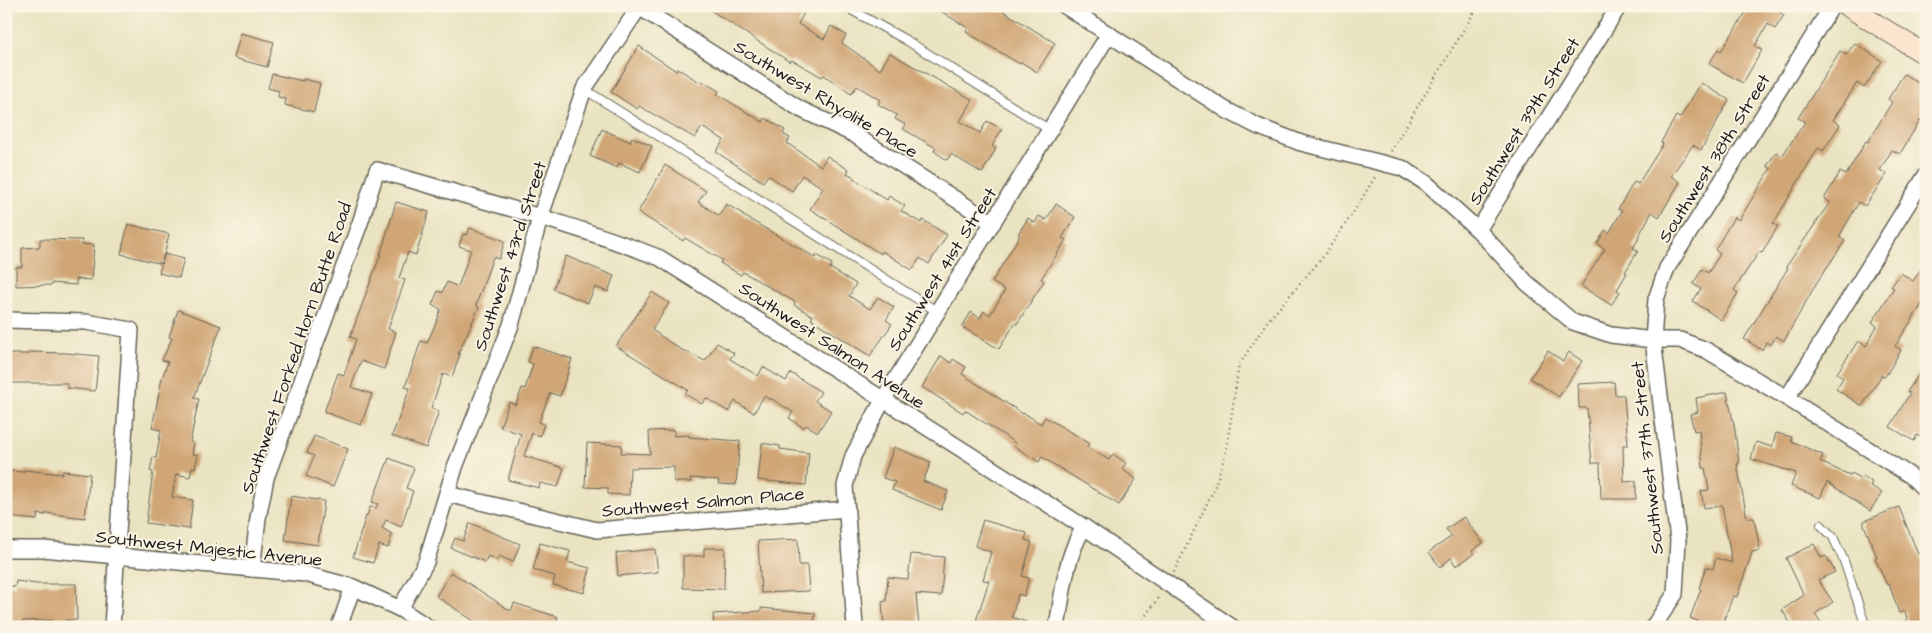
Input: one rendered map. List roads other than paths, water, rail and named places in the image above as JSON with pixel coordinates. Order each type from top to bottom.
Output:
[{"type":"street","points":[[1065,6],[1226,110],[1257,126],[1301,143],[1402,168],[1426,183],[1478,230],[1528,283],[1573,322],[1612,335],[1653,340],[1680,340],[1706,350],[1787,398],[1911,476],[1925,487]]},
{"type":"street","name":"Southwest 39th Street","points":[[1478,230],[1619,6]]},
{"type":"street","name":"Southwest 38th Street","points":[[1653,340],[1656,299],[1667,268],[1832,6]]},
{"type":"street","points":[[1847,6],[1926,55]]},
{"type":"street","name":"Southwest 43rd Street","points":[[400,609],[426,562],[455,467],[511,325],[540,218],[584,89],[639,7]]},
{"type":"street","name":"Southwest Rhyolite Place","points":[[639,7],[800,109],[853,134],[993,223]]},
{"type":"street","name":"Southwest 41st Street","points":[[855,627],[845,486],[853,456],[883,400],[1109,34]]},
{"type":"street","name":"Southwest Salmon Avenue","points":[[377,170],[540,218],[629,246],[660,258],[1084,528],[1232,627]]},
{"type":"street","name":"Southwest Forked Horn Butte Road","points":[[252,569],[258,518],[266,478],[360,223],[377,170]]},
{"type":"street","points":[[1787,398],[1926,175]]},
{"type":"street","points":[[6,320],[86,322],[131,330],[112,627]]},
{"type":"street","name":"Southwest 37th Street","points":[[1653,340],[1678,540],[1675,594],[1653,627]]},
{"type":"street","name":"Southwest Salmon Place","points":[[447,494],[597,530],[847,509]]},
{"type":"street","points":[[1057,627],[1068,560],[1074,543],[1084,528]]},
{"type":"street","name":"Southwest Majestic Avenue","points":[[6,549],[43,549],[305,574],[353,587],[400,609],[428,627]]},
{"type":"street","points":[[339,627],[353,587]]},
{"type":"lane","points":[[844,6],[906,40],[1050,130]]},
{"type":"lane","points":[[584,89],[938,312]]},
{"type":"lane","points":[[1821,525],[1833,537],[1844,561],[1866,627]]}]
